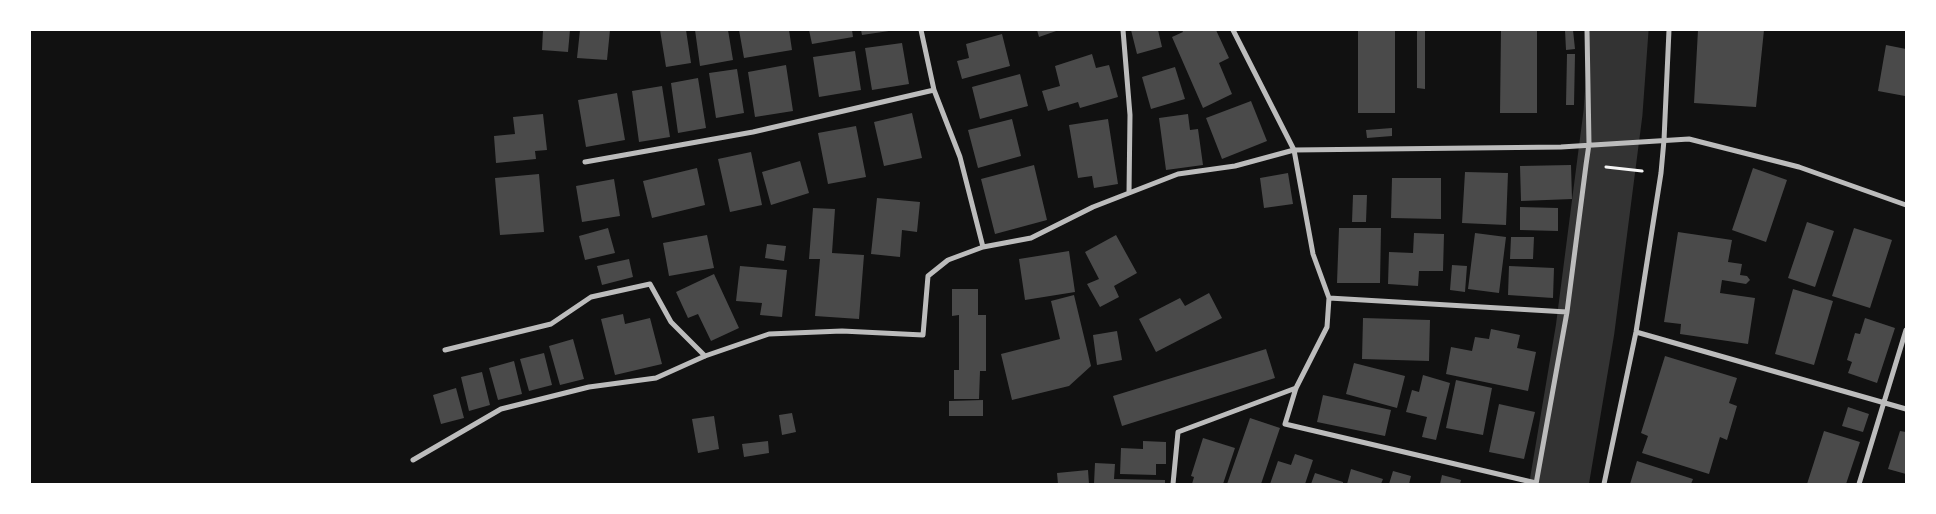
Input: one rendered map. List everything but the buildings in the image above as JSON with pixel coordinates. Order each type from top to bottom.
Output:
[{"type":"street","points":[[921,30],[934,90],[960,157],[983,247]]},
{"type":"street","points":[[1123,30],[1130,115],[1129,193]]},
{"type":"street","points":[[1233,30],[1294,150],[1313,254],[1330,298],[1327,327],[1296,388],[1286,424],[1536,483],[1566,312],[1589,144],[1587,30]]},
{"type":"street","points":[[1604,484],[1636,332],[1661,173],[1669,30]]},
{"type":"street","points":[[585,162],[753,132],[934,90]]},
{"type":"street","points":[[414,460],[501,409],[589,387],[656,378],[705,356],[768,334],[842,331],[923,335],[928,276],[948,260],[983,247],[1031,238],[1093,207],[1178,174],[1236,166],[1294,150],[1561,147],[1690,139],[1799,167],[1906,205]]},
{"type":"street","points":[[445,350],[551,324],[591,296],[650,284],[672,322],[705,356]]},
{"type":"street","points":[[1330,298],[1566,312]]},
{"type":"street","points":[[1859,484],[1906,330]]},
{"type":"street","points":[[1636,332],[1906,409]]},
{"type":"street","points":[[1173,484],[1178,432],[1296,388]]},
{"type":"path","points":[[1602,166],[1647,171]]},
{"type":"waterway","points":[[1559,484],[1585,330],[1613,113],[1619,30]]}]
